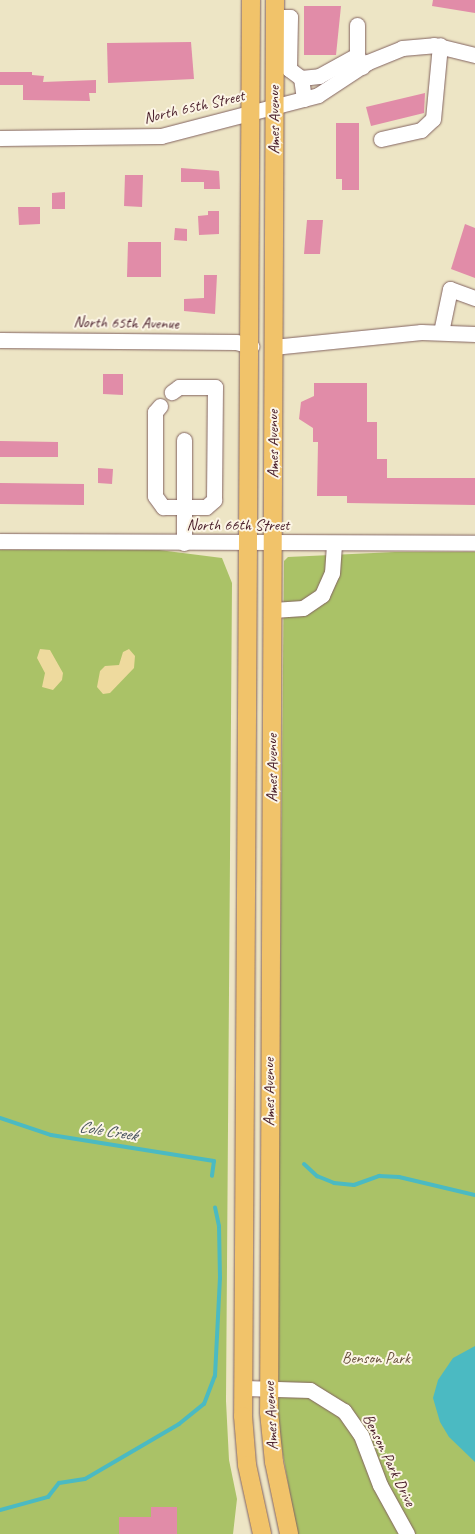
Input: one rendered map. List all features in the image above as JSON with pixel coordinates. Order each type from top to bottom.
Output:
[{"type":"main road","name":"Ames Avenue","points":[[252,0],[251,543],[244,1388],[247,1465],[262,1534]]},
{"type":"main road","name":"Ames Avenue","points":[[274,8],[282,58],[274,106],[269,1388],[274,1462],[289,1534]]},
{"type":"street","points":[[282,58],[289,69],[301,78],[319,76],[360,61],[357,25]]},
{"type":"street","name":"North 65th Street","points":[[0,138],[147,138],[318,95],[360,61],[402,48],[440,45],[475,54]]},
{"type":"street","points":[[381,139],[421,130],[434,119],[440,45]]},
{"type":"street","points":[[301,78],[304,99]]},
{"type":"street","points":[[441,332],[450,290],[475,298]]},
{"type":"street","points":[[273,346],[441,332],[475,334]]},
{"type":"street","name":"North 65th Avenue","points":[[0,340],[236,342],[251,346]]},
{"type":"street","points":[[160,406],[155,412],[155,496],[163,507],[206,507],[214,500],[215,387],[179,387],[172,392]]},
{"type":"street","points":[[184,440],[184,543]]},
{"type":"street","name":"North 66th Street","points":[[0,541],[475,544]]},
{"type":"street","points":[[273,610],[303,608],[322,596],[332,573],[334,543]]},
{"type":"street","name":"Benson Park Drive","points":[[244,1388],[310,1390],[344,1411],[361,1435],[380,1485],[407,1534]]},
{"type":"green space","points":[[0,550],[159,550],[222,558],[232,583],[226,1401],[229,1460],[237,1499],[233,1534],[0,1534]]},
{"type":"green space","name":"Benson Park","points":[[395,552],[475,552],[475,1534],[297,1534],[276,1415],[284,561],[288,557]]},
{"type":"sand","points":[[40,649],[50,650],[63,673],[62,680],[53,690],[42,687],[45,673],[37,658]]},
{"type":"sand","points":[[129,649],[135,656],[134,668],[110,693],[103,694],[97,687],[100,671],[105,666],[119,665],[123,652]]},
{"type":"water","points":[[475,1346],[475,1462],[449,1437],[440,1422],[433,1398],[438,1380],[453,1358]]},
{"type":"building","points":[[433,0],[475,0],[475,13],[432,6]]},
{"type":"building","points":[[304,6],[341,6],[336,55],[304,55]]},
{"type":"building","points":[[191,42],[194,79],[108,83],[107,43]]},
{"type":"building","points":[[0,72],[32,72],[32,75],[44,76],[43,82],[96,80],[96,93],[89,93],[90,101],[23,100],[23,85],[0,85]]},
{"type":"building","points":[[425,93],[424,113],[371,126],[366,107]]},
{"type":"building","points":[[336,123],[359,123],[359,190],[342,190],[342,179],[336,179]]},
{"type":"building","points":[[181,168],[219,171],[220,189],[204,189],[204,182],[181,182]]},
{"type":"building","points":[[125,175],[143,175],[142,207],[124,206]]},
{"type":"building","points":[[65,192],[65,209],[52,209],[52,193]]},
{"type":"building","points":[[18,207],[40,207],[40,224],[19,225]]},
{"type":"building","points":[[208,211],[219,211],[219,234],[199,235],[198,216],[208,215]]},
{"type":"building","points":[[307,220],[323,220],[320,254],[304,254]]},
{"type":"building","points":[[465,224],[475,228],[475,278],[451,269]]},
{"type":"building","points":[[175,228],[187,229],[187,241],[174,240]]},
{"type":"building","points":[[128,242],[161,242],[161,277],[127,277]]},
{"type":"building","points":[[204,275],[217,275],[215,314],[184,311],[184,299],[204,298]]},
{"type":"building","points":[[103,374],[123,374],[123,395],[103,394]]},
{"type":"building","points":[[314,383],[367,383],[367,422],[377,422],[377,459],[387,459],[387,478],[475,478],[475,505],[347,503],[347,496],[317,496],[318,442],[313,442],[313,428],[299,419],[301,402],[314,396]]},
{"type":"building","points":[[0,441],[58,442],[58,457],[0,457]]},
{"type":"building","points":[[98,468],[113,469],[112,484],[98,483]]},
{"type":"building","points":[[0,483],[84,484],[84,505],[0,504]]},
{"type":"building","points":[[151,1507],[177,1507],[177,1534],[119,1534],[119,1517],[151,1517]]},
{"type":"waterway","name":"Cole Creek","points":[[0,1118],[51,1135],[214,1161],[212,1176]]},
{"type":"waterway","name":"Cole Creek","points":[[304,1164],[317,1176],[334,1183],[354,1185],[379,1176],[399,1177],[475,1195]]},
{"type":"waterway","points":[[0,1510],[48,1497],[59,1483],[85,1479],[179,1424],[204,1404],[215,1376],[220,1278],[219,1226],[215,1207]]}]
